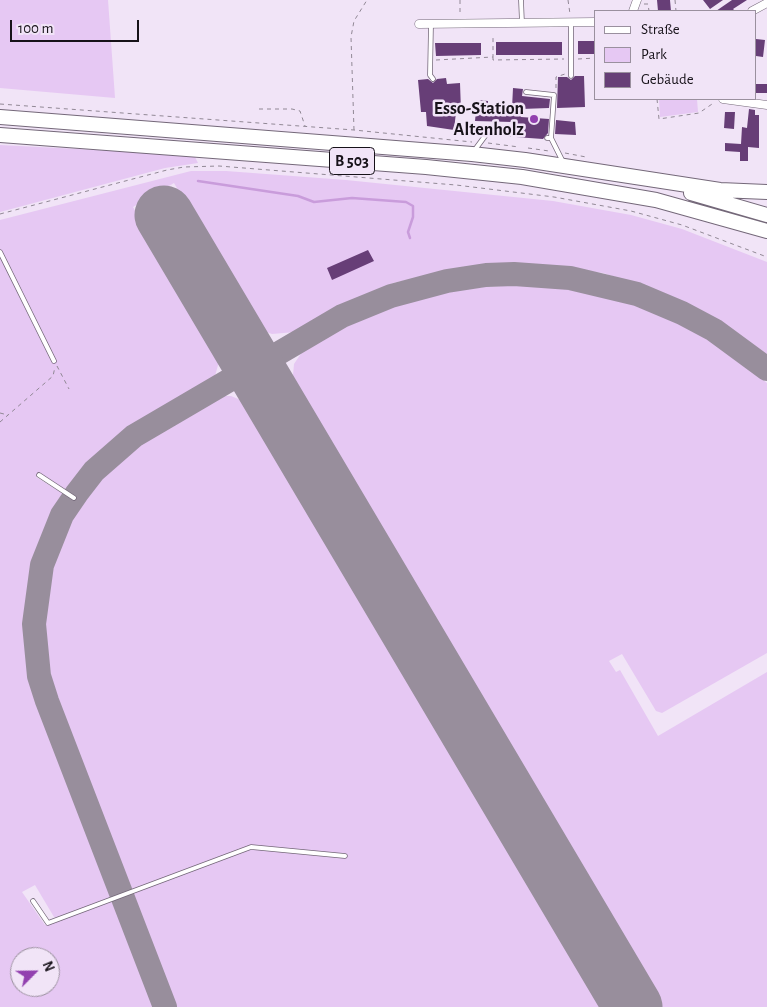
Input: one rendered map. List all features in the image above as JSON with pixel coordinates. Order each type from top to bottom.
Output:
[{"type":"highway","name":"B 503","points":[[0,117],[472,154],[565,166],[645,180],[767,215]]},
{"type":"highway","name":"B 503","points":[[0,135],[426,167],[522,177],[656,200],[767,231]]},
{"type":"highway","points":[[645,180],[720,190],[767,192]]},
{"type":"street","points":[[754,10],[767,3]]},
{"type":"street","points":[[419,24],[594,22]]},
{"type":"street","points":[[730,100],[767,104]]},
{"type":"lane","points":[[520,0],[522,23]]},
{"type":"lane","points":[[571,22],[571,75]]},
{"type":"lane","points":[[431,24],[430,75],[433,79]]},
{"type":"lane","points":[[526,92],[554,95],[549,138],[565,166]]},
{"type":"lane","points":[[472,154],[488,132],[512,134]]},
{"type":"lane","points":[[0,252],[54,361]]},
{"type":"lane","points":[[39,475],[74,498]]},
{"type":"lane","points":[[33,901],[48,923],[251,847],[345,856]]},
{"type":"path","points":[[354,130],[351,36],[354,21],[367,0]]},
{"type":"path","points":[[460,0],[461,23]]},
{"type":"path","points":[[568,0],[571,22]]},
{"type":"path","points":[[670,0],[675,0]]},
{"type":"path","points":[[635,5],[648,4],[649,10]]},
{"type":"path","points":[[493,34],[493,57]]},
{"type":"path","points":[[430,60],[471,60],[471,56],[493,57],[493,60],[571,59],[592,58],[592,54]]},
{"type":"path","points":[[507,55],[507,60]]},
{"type":"path","points":[[530,55],[530,60]]},
{"type":"path","points":[[554,95],[556,76],[571,75]]},
{"type":"path","points":[[657,100],[659,119],[698,113],[719,100]]},
{"type":"path","points":[[259,109],[292,109],[300,112],[305,122],[304,140]]},
{"type":"path","points":[[0,214],[167,170],[184,167],[219,166],[456,185],[554,197],[631,210],[682,225],[767,258]]},
{"type":"path","points":[[54,361],[69,390]]},
{"type":"path","points":[[0,422],[53,376],[54,361]]},
{"type":"path","points":[[0,413],[8,414]]},
{"type":"green space","points":[[0,0],[108,0],[115,98],[0,88]]},
{"type":"green space","points":[[659,100],[697,100],[698,112],[660,117]]},
{"type":"green space","points":[[0,145],[194,155],[198,163],[165,168],[0,212]]},
{"type":"green space","points":[[191,171],[226,171],[346,180],[553,201],[631,215],[682,229],[767,262],[767,357],[713,317],[664,293],[603,273],[556,267],[498,264],[439,273],[393,283],[328,312],[295,332],[272,334],[260,330],[174,183],[133,207],[220,358],[215,376],[209,383],[125,433],[92,462],[70,489],[62,489],[39,473],[36,477],[62,493],[64,498],[37,553],[29,595],[27,647],[34,686],[112,894],[110,898],[57,918],[54,917],[35,885],[22,892],[45,925],[111,902],[116,903],[156,1007],[0,1007],[0,220]]},
{"type":"green space","points":[[521,285],[586,291],[625,300],[666,316],[716,343],[767,383],[767,653],[662,713],[656,711],[622,654],[609,661],[616,672],[620,670],[658,736],[767,672],[767,1007],[660,1007],[292,386],[294,364],[302,352],[354,322],[382,310],[430,294],[484,287]]},
{"type":"green space","points":[[221,396],[231,396],[248,403],[604,1007],[175,1007],[52,690],[46,664],[44,603],[50,569],[61,537],[77,508],[101,475],[136,446]]},
{"type":"building","points":[[657,0],[670,0],[671,10],[658,10]]},
{"type":"building","points":[[703,0],[723,0],[710,9]]},
{"type":"building","points":[[732,0],[747,0],[734,10],[717,10]]},
{"type":"building","points":[[757,39],[765,40],[763,57],[757,56]]},
{"type":"building","points":[[578,41],[594,41],[594,54],[578,54]]},
{"type":"building","points":[[496,42],[562,42],[562,55],[496,55]]},
{"type":"building","points":[[435,43],[481,43],[481,55],[436,56]]},
{"type":"building","points":[[575,76],[584,76],[585,107],[557,108],[558,77],[567,77],[571,80]]},
{"type":"building","points":[[446,78],[447,84],[460,83],[461,111],[456,112],[454,130],[427,126],[426,112],[421,112],[418,80],[428,79],[433,83],[437,79]]},
{"type":"building","points":[[757,84],[767,84],[767,93],[757,93]]},
{"type":"building","points":[[513,88],[523,89],[522,96],[550,99],[549,108],[521,109],[521,117],[549,119],[548,133],[543,139],[515,137],[516,133],[512,130],[512,122],[475,121],[477,100],[488,101],[488,105],[512,108]]},
{"type":"building","points":[[749,109],[755,110],[755,115],[759,115],[759,148],[748,147],[748,161],[740,161],[740,152],[725,151],[725,143],[741,144],[742,127],[747,128]]},
{"type":"building","points":[[725,112],[735,112],[734,129],[724,128]]},
{"type":"building","points":[[556,120],[575,122],[576,135],[555,134]]},
{"type":"building","points":[[368,250],[374,261],[332,280],[327,268]]},
{"type":"waterway","points":[[198,181],[298,196],[314,202],[352,198],[406,202],[413,206],[413,217],[408,232],[410,238]]},
{"type":"taxiway","points":[[280,406],[273,388],[270,369],[274,357],[279,353],[342,316],[391,296],[447,281],[486,275],[514,274],[570,278],[637,294],[682,313],[714,330],[767,369]]},
{"type":"taxiway","points":[[165,1007],[39,676],[34,624],[42,565],[62,515],[77,493],[94,471],[134,436],[233,378],[242,377],[249,379],[265,393],[286,421]]},
{"type":"runway","points":[[164,215],[633,1007]]},
{"type":"place","name":"Esso-Station Altenholz","points":[[534,119]]}]
